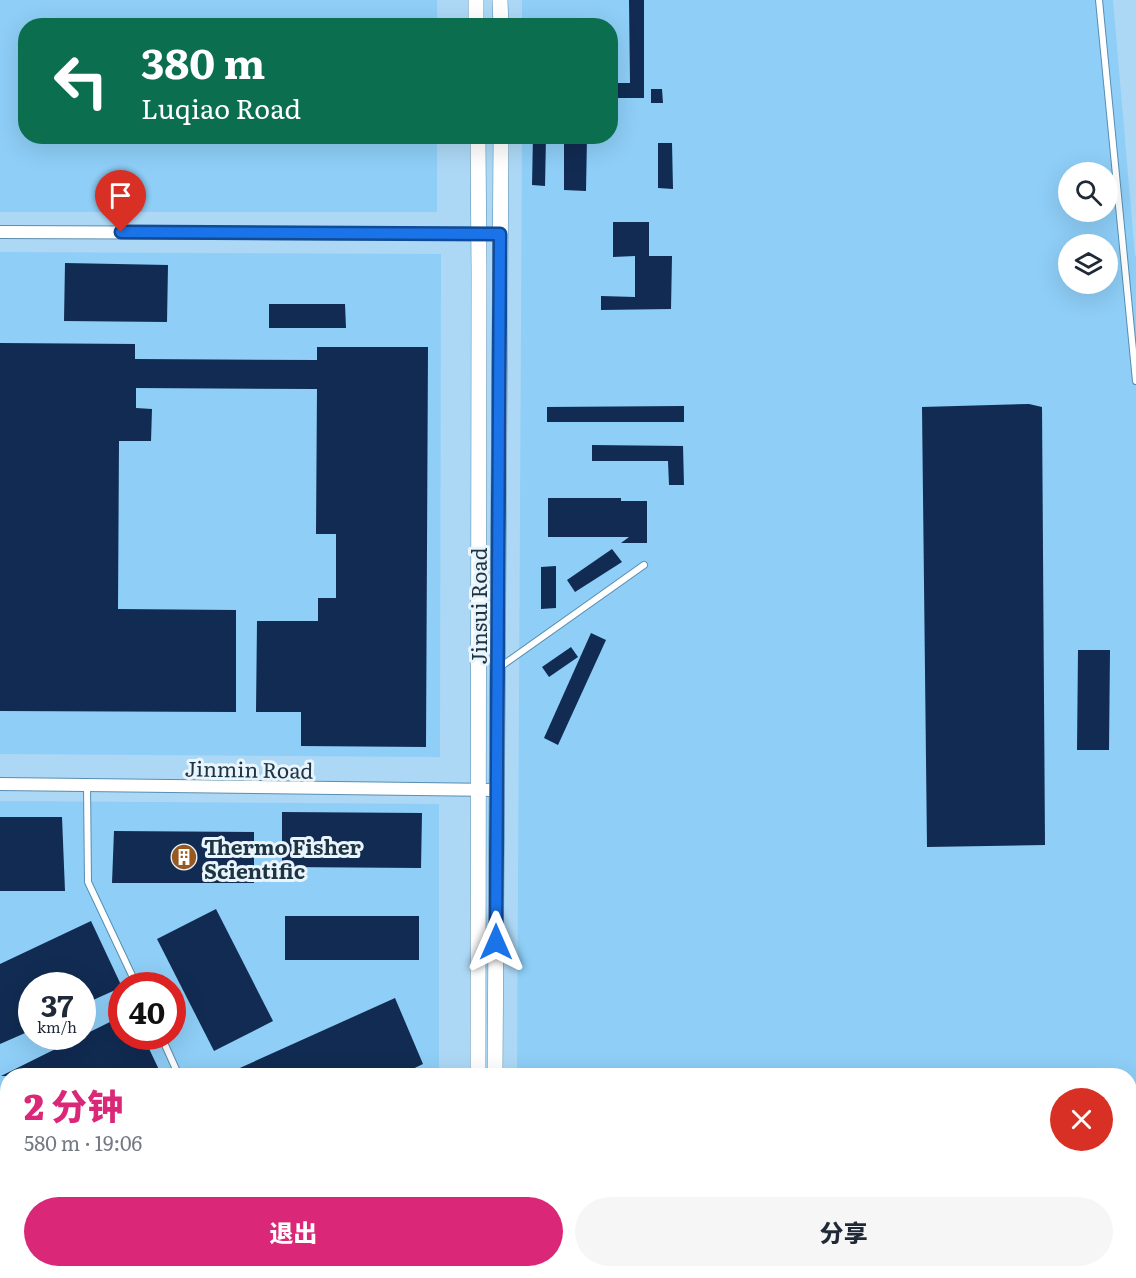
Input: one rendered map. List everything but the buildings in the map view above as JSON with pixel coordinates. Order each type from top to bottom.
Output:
[{"type":"street","points":[[476,0],[476,18]]},
{"type":"street","points":[[500,0],[501,18]]},
{"type":"street","name":"Jinsui Road","points":[[477,1068],[478,144]]},
{"type":"street","name":"Jinsui Road","points":[[495,1068],[501,144]]},
{"type":"street","points":[[0,232],[500,234]]},
{"type":"street","name":"Jinmin Road","points":[[0,784],[497,790]]},
{"type":"lane","points":[[1100,0],[1136,381]]},
{"type":"lane","points":[[497,669],[644,565]]},
{"type":"lane","points":[[87,785],[88,882],[130,972]]},
{"type":"lane","points":[[167,1050],[175,1068]]},
{"type":"shaded area","points":[[0,0],[437,0],[437,18],[18,18],[18,144],[437,144],[437,212],[0,212]]},
{"type":"shaded area","points":[[522,0],[1113,0],[1136,256],[1136,1068],[517,1068],[522,144],[618,144],[618,18],[522,18]]},
{"type":"shaded area","points":[[0,252],[441,254],[440,757],[0,754]]},
{"type":"shaded area","points":[[0,801],[439,804],[439,1068],[0,1068]]},
{"type":"place","name":"Thermo Fisher Scientific","points":[[184,857]]},
{"type":"route","points":[[121,232],[500,234],[496,942]]}]
